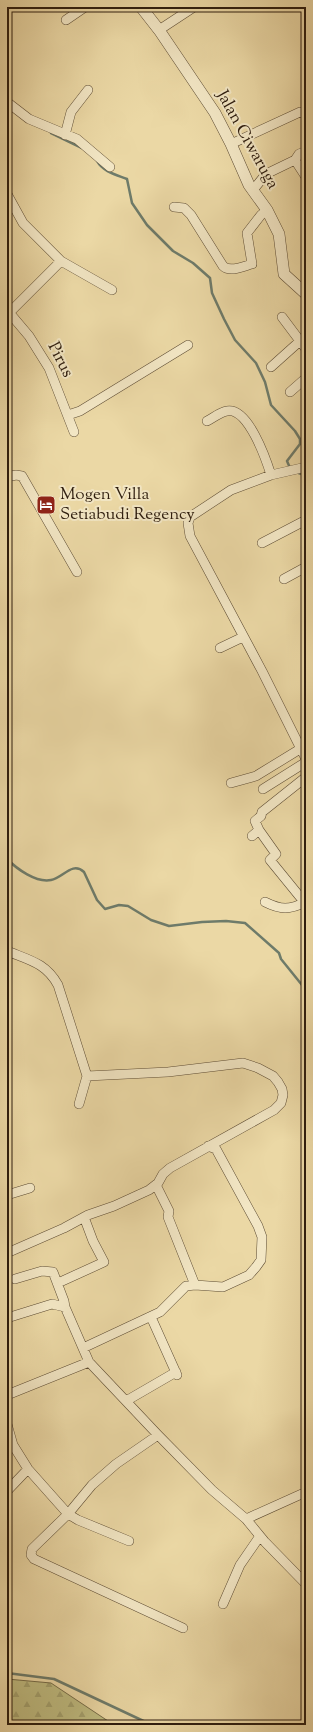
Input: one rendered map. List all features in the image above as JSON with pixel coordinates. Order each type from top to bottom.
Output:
[{"type":"street","points":[[66,20],[85,7]]},
{"type":"street","name":"Jalan Ciwaruga","points":[[140,7],[159,30],[214,114],[231,144],[253,190],[267,210],[279,234],[284,274],[306,294]]},
{"type":"street","points":[[159,30],[194,7]]},
{"type":"street","points":[[65,135],[71,112],[88,90]]},
{"type":"street","points":[[7,102],[29,120],[77,139],[110,167]]},
{"type":"street","points":[[231,144],[300,112],[306,115]]},
{"type":"street","points":[[253,190],[266,174],[296,160],[299,154],[306,151]]},
{"type":"street","points":[[296,160],[306,177]]},
{"type":"street","points":[[7,194],[23,223],[61,261],[112,290]]},
{"type":"street","points":[[174,207],[184,208],[191,214],[223,266],[230,270],[252,264],[247,233],[261,215],[267,210]]},
{"type":"street","points":[[8,311],[61,261]]},
{"type":"street","name":"Pirus","points":[[8,311],[29,336],[48,368],[74,432]]},
{"type":"street","points":[[282,317],[306,349]]},
{"type":"street","points":[[271,366],[300,341]]},
{"type":"street","points":[[68,415],[80,411],[188,345]]},
{"type":"street","points":[[290,392],[306,378]]},
{"type":"street","points":[[207,421],[226,410],[233,411],[241,416],[250,425],[266,459],[271,475]]},
{"type":"street","points":[[263,789],[306,760],[262,671],[190,536],[188,523],[190,517],[231,490],[271,475],[301,469],[306,462]]},
{"type":"street","points":[[7,477],[16,475],[22,476],[77,572]]},
{"type":"street","points":[[262,543],[306,520]]},
{"type":"street","points":[[284,579],[306,567]]},
{"type":"street","points":[[220,648],[243,637]]},
{"type":"street","points":[[231,782],[256,776],[300,749]]},
{"type":"street","points":[[265,902],[279,908],[289,908],[305,902],[270,860],[276,854],[256,833],[255,821],[261,816],[262,812],[306,777]]},
{"type":"street","points":[[7,951],[37,963],[49,970],[58,985],[87,1076],[78,1104]]},
{"type":"street","points":[[7,1254],[64,1228],[84,1217],[135,1196],[156,1185],[163,1174],[170,1168],[274,1110],[281,1103],[283,1095],[282,1089],[273,1076],[258,1068],[243,1063],[168,1072],[87,1076]]},
{"type":"street","points":[[83,1348],[163,1310],[186,1286],[195,1285],[222,1287],[249,1275],[261,1260],[263,1244],[258,1226],[216,1149],[208,1146]]},
{"type":"street","points":[[156,1185],[169,1211],[168,1217],[195,1285]]},
{"type":"street","points":[[7,1194],[30,1188]]},
{"type":"street","points":[[58,1283],[104,1262],[93,1241],[84,1217]]},
{"type":"street","points":[[15,1279],[46,1271],[53,1272],[65,1307],[89,1362],[212,1490],[246,1519],[260,1536],[306,1584]]},
{"type":"street","points":[[7,1318],[52,1304],[65,1307]]},
{"type":"street","points":[[126,1401],[177,1373],[150,1317]]},
{"type":"street","points":[[7,1395],[89,1362]]},
{"type":"street","points":[[7,1424],[13,1445],[28,1469],[68,1514],[78,1520],[129,1541]]},
{"type":"street","points":[[158,1435],[116,1464],[92,1485],[68,1514],[32,1549],[32,1557],[182,1628]]},
{"type":"street","points":[[7,1491],[28,1469]]},
{"type":"street","points":[[246,1519],[306,1492]]},
{"type":"street","points":[[223,1604],[240,1565],[260,1536]]},
{"type":"green space","points":[[7,1679],[51,1683],[114,1725],[7,1725]]},
{"type":"waterway","points":[[51,133],[82,148]]},
{"type":"waterway","points":[[97,161],[106,170],[127,179],[132,203],[147,225],[173,251],[193,263],[210,278],[212,293],[224,319],[235,340],[256,363],[265,382],[271,405],[295,431],[300,439],[300,444],[287,461],[290,468]]},
{"type":"waterway","points":[[296,472],[304,475],[306,479]]},
{"type":"waterway","points":[[7,859],[27,874],[45,880],[55,879],[71,869],[80,869],[84,872],[97,900],[105,909],[119,905],[128,906],[151,920],[169,926],[226,921],[245,923],[279,953],[281,959],[306,990]]},
{"type":"waterway","points":[[7,1673],[54,1679],[152,1725]]},
{"type":"place","name":"Mogen Villa Setiabudi Regency","points":[[46,505]]}]
